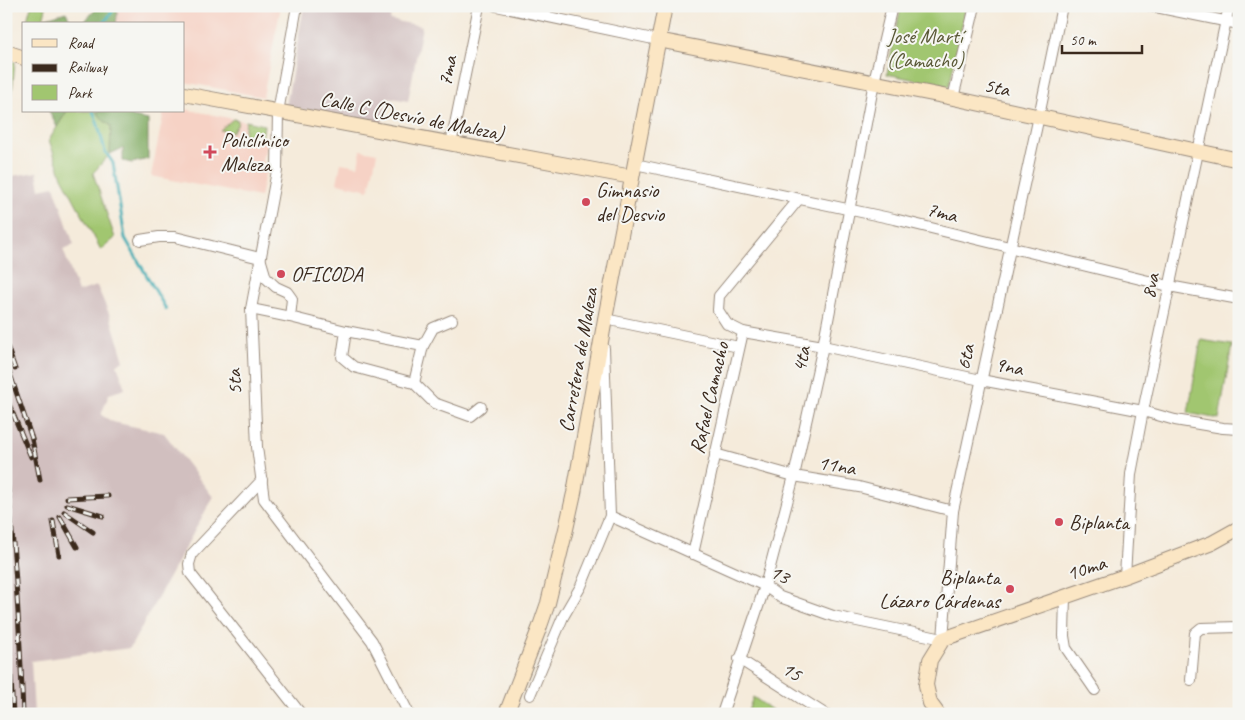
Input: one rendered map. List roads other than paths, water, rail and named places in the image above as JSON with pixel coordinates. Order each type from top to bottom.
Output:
[{"type":"street","name":"5ta","points":[[297,6],[278,112],[277,171],[250,309],[257,447],[264,499],[372,641],[409,714]]},
{"type":"street","name":"7ma","points":[[451,144],[479,6]]},
{"type":"street","points":[[496,6],[658,40]]},
{"type":"street","name":"Carretera de Maleza","points":[[506,714],[539,629],[550,595],[566,529],[665,6]]},
{"type":"street","name":"4ta","points":[[722,714],[765,586],[794,476],[823,346],[874,82],[892,6]]},
{"type":"street","points":[[953,98],[975,6]]},
{"type":"street","name":"6ta","points":[[938,714],[930,703],[926,686],[930,660],[943,639],[953,511],[1062,6]]},
{"type":"street","points":[[1151,6],[1239,24]]},
{"type":"street","name":"8va","points":[[1125,576],[1131,474],[1229,6]]},
{"type":"street","name":"5ta","points":[[658,40],[953,98],[1239,160]]},
{"type":"street","points":[[6,52],[22,57]]},
{"type":"street","name":"Calle C (Desvío de Maleza)","points":[[185,94],[451,144],[634,171]]},
{"type":"street","name":"7ma","points":[[634,171],[850,210],[1169,286],[1239,299]]},
{"type":"street","name":"Rafael Camacho","points":[[693,554],[743,332],[727,324],[718,310],[719,296],[798,200]]},
{"type":"street","points":[[140,240],[175,237],[260,258],[266,278],[276,287],[287,292],[292,300],[290,317]]},
{"type":"street","points":[[250,309],[423,346]]},
{"type":"street","points":[[414,383],[423,346],[434,328],[452,320]]},
{"type":"street","points":[[530,695],[563,616],[581,586],[610,516],[604,326],[739,347]]},
{"type":"street","points":[[346,331],[342,357],[354,368],[414,383],[434,403],[470,416],[481,407]]},
{"type":"street","name":"9na","points":[[743,332],[823,346],[981,380],[1143,411],[1175,420],[1239,429]]},
{"type":"street","name":"11na","points":[[715,454],[794,476],[859,488],[953,511]]},
{"type":"street","points":[[262,480],[192,554],[189,564],[190,573],[301,714]]},
{"type":"street","name":"13","points":[[610,516],[765,586],[780,597],[833,616],[943,639]]},
{"type":"street","name":"10ma","points":[[943,639],[1125,576],[1212,543],[1239,528]]},
{"type":"street","points":[[1065,596],[1064,636],[1066,648],[1094,690]]},
{"type":"street","points":[[1190,680],[1195,632],[1201,628],[1239,627]]},
{"type":"street","name":"15","points":[[739,659],[825,714]]},
{"type":"waterway","points":[[104,22],[115,6]]},
{"type":"waterway","points":[[93,112],[105,151],[113,163],[125,238],[166,309]]},
{"type":"railway","points":[[6,343],[15,369]]},
{"type":"railway","points":[[6,362],[32,439],[40,480]]},
{"type":"railway","points":[[6,397],[31,457]]},
{"type":"railway","points":[[6,471],[17,592],[23,714]]},
{"type":"railway","points":[[67,498],[108,496]]},
{"type":"railway","points":[[67,505],[103,516]]},
{"type":"railway","points":[[64,512],[93,532]]},
{"type":"railway","points":[[60,517],[77,547]]},
{"type":"railway","points":[[53,521],[59,555]]},
{"type":"railway","points":[[6,587],[13,714]]},
{"type":"place","name":"Policlínico Maleza","points":[[210,152]]},
{"type":"place","name":"Gimnasio del Desvio","points":[[586,202]]},
{"type":"place","name":"OFICODA","points":[[281,274]]},
{"type":"place","name":"Biplanta","points":[[1059,522]]},
{"type":"place","name":"Biplanta Lázaro Cárdenas","points":[[1010,589]]},
{"type":"park label","name":"José Martí (Camacho)","points":[[925,48]]}]
